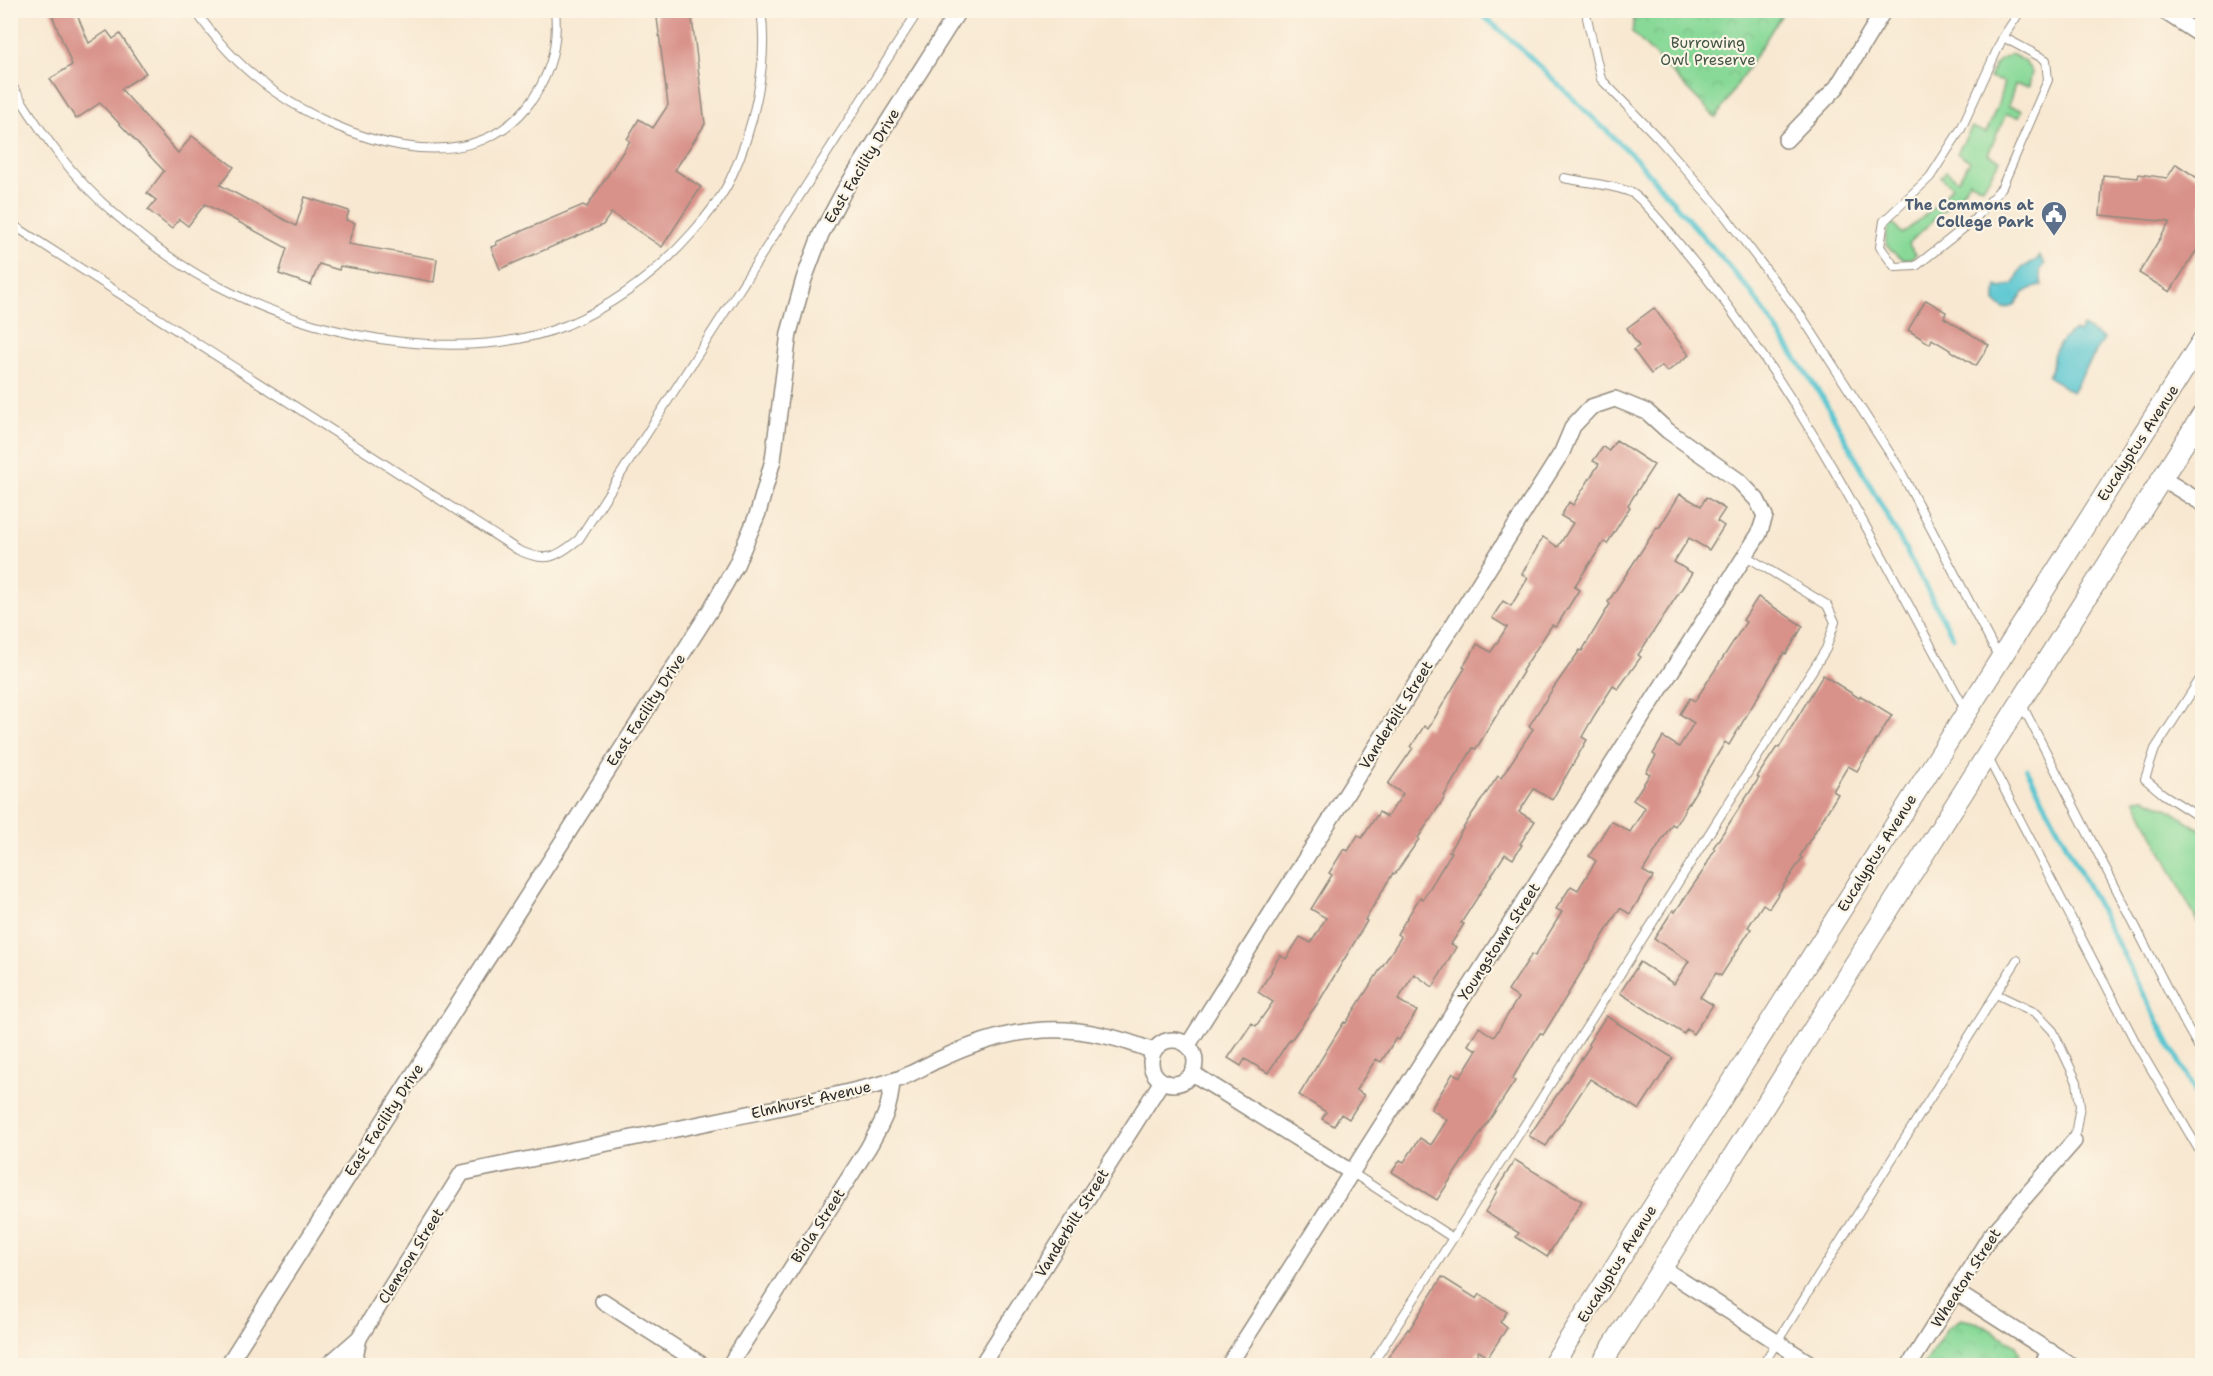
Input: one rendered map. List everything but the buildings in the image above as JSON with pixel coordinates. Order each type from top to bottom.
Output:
[{"type":"street","name":"East Facility Drive","points":[[227,1365],[711,609],[736,566],[758,513],[773,460],[789,333],[804,279],[821,234],[844,191],[959,10]]},
{"type":"street","points":[[1786,140],[1837,87],[1884,10]]},
{"type":"street","points":[[2162,10],[2202,36]]},
{"type":"street","name":"Eucalyptus Avenue","points":[[1552,1365],[2202,342]]},
{"type":"street","name":"Youngstown Street","points":[[1228,1365],[1760,534],[1765,516],[1757,500],[1739,481],[1668,431],[1647,412],[1615,399]]},
{"type":"street","name":"Vanderbilt Street","points":[[1188,1045],[1562,452],[1574,426],[1591,407],[1615,399]]},
{"type":"street","points":[[1600,1365],[2202,416]]},
{"type":"street","points":[[2163,479],[2202,503]]},
{"type":"street","name":"Elmhurst Avenue","points":[[462,1173],[892,1082],[980,1042],[1034,1030],[1059,1030],[1115,1037],[1153,1051]]},
{"type":"street","points":[[1171,1040],[1178,1040],[1188,1045],[1195,1056],[1196,1064],[1192,1073],[1180,1083],[1162,1081],[1152,1069],[1153,1051],[1164,1042],[1171,1040]]},
{"type":"street","points":[[1192,1073],[1351,1172]]},
{"type":"street","name":"Vanderbilt Street","points":[[981,1365],[1162,1081]]},
{"type":"street","name":"Biola Street","points":[[729,1365],[868,1148],[891,1102],[892,1082]]},
{"type":"street","name":"Wheaton Street","points":[[1910,1365],[1989,1238],[2074,1141]]},
{"type":"street","name":"Clemson Street","points":[[327,1365],[359,1338],[462,1173]]},
{"type":"street","points":[[1662,1268],[1814,1365]]},
{"type":"street","points":[[1956,1292],[2072,1365]]},
{"type":"street","points":[[603,1301],[704,1365]]},
{"type":"street","name":"Clemson Street","points":[[353,1365],[359,1338]]},
{"type":"street","points":[[2041,1365],[2050,1351]]},
{"type":"lane","points":[[195,10],[210,31],[238,62],[273,91],[308,112],[332,124],[393,144],[454,148],[474,143],[501,129],[519,116],[534,97],[545,79],[551,62],[557,29],[555,10]]},
{"type":"lane","points":[[10,82],[55,151],[87,189],[143,237],[207,280],[239,297],[272,310],[340,332],[417,343],[453,346],[478,344],[537,334],[564,326],[602,308],[622,296],[666,261],[701,223],[730,180],[753,117],[762,55],[761,10]]},
{"type":"lane","points":[[10,223],[518,550],[534,558],[548,558],[563,552],[579,539],[919,10]]},
{"type":"lane","points":[[2003,37],[2046,60],[2048,80],[2002,187],[1974,220],[1916,266],[1895,267],[1880,248],[1884,221],[1930,177],[1961,129],[2003,37],[2021,10]]},
{"type":"lane","points":[[1587,18],[1601,79],[1659,139],[1716,204],[1802,317],[1838,369],[1898,466],[2000,658]]},
{"type":"lane","points":[[1564,178],[1632,193],[1668,231],[1715,290],[1775,372],[1823,448],[1871,532],[1966,712]]},
{"type":"lane","points":[[1371,1365],[1826,649],[1835,622],[1827,605],[1746,556]]},
{"type":"lane","points":[[2202,676],[2155,749],[2145,779],[2163,794],[2202,819]]},
{"type":"lane","points":[[2020,702],[2202,1053]]},
{"type":"lane","points":[[1986,755],[2137,1045],[2202,1155]]},
{"type":"lane","points":[[1762,1365],[2017,960]]},
{"type":"lane","points":[[1996,994],[2036,1013],[2053,1031],[2077,1082],[2080,1106],[2074,1141]]},
{"type":"lane","points":[[1351,1172],[1453,1238]]},
{"type":"green space","name":"Burrowing Owl Preserve","points":[[1633,10],[1784,11],[1716,118],[1632,32]]},
{"type":"green space","points":[[2012,54],[2025,62],[2032,72],[2029,86],[2015,85],[2008,106],[2022,110],[2019,117],[2006,114],[1988,154],[2000,160],[1983,188],[1969,181],[1962,193],[1908,244],[1916,254],[1912,258],[1903,259],[1887,245],[1886,236],[1890,224],[1894,224],[1902,234],[1930,211],[1952,187],[1941,177],[1946,171],[1958,180],[1970,161],[1957,153],[1972,127],[1986,133],[1998,104],[2004,82],[1989,78],[1991,73],[2000,60]]},
{"type":"green space","points":[[2145,798],[2167,808],[2202,831],[2202,931],[2135,799]]},
{"type":"green space","points":[[1961,1319],[1979,1323],[2016,1345],[2021,1359],[2019,1365],[1924,1365],[1947,1328]]},
{"type":"water","points":[[2039,255],[2045,264],[2040,271],[2042,286],[2027,291],[2009,308],[2004,309],[1995,302],[1997,286],[2002,288],[2014,284],[2022,268],[2038,259]]},
{"type":"water","points":[[2083,326],[2104,339],[2072,392],[2048,376],[2057,347],[2071,332],[2079,333]]},
{"type":"waterway","points":[[1476,10],[1515,43],[1636,159],[1751,292],[1823,398],[1953,637]]},
{"type":"waterway","points":[[2027,769],[2202,1106]]},
{"type":"place","name":"The Commons at College Park","points":[[2054,237]]}]
